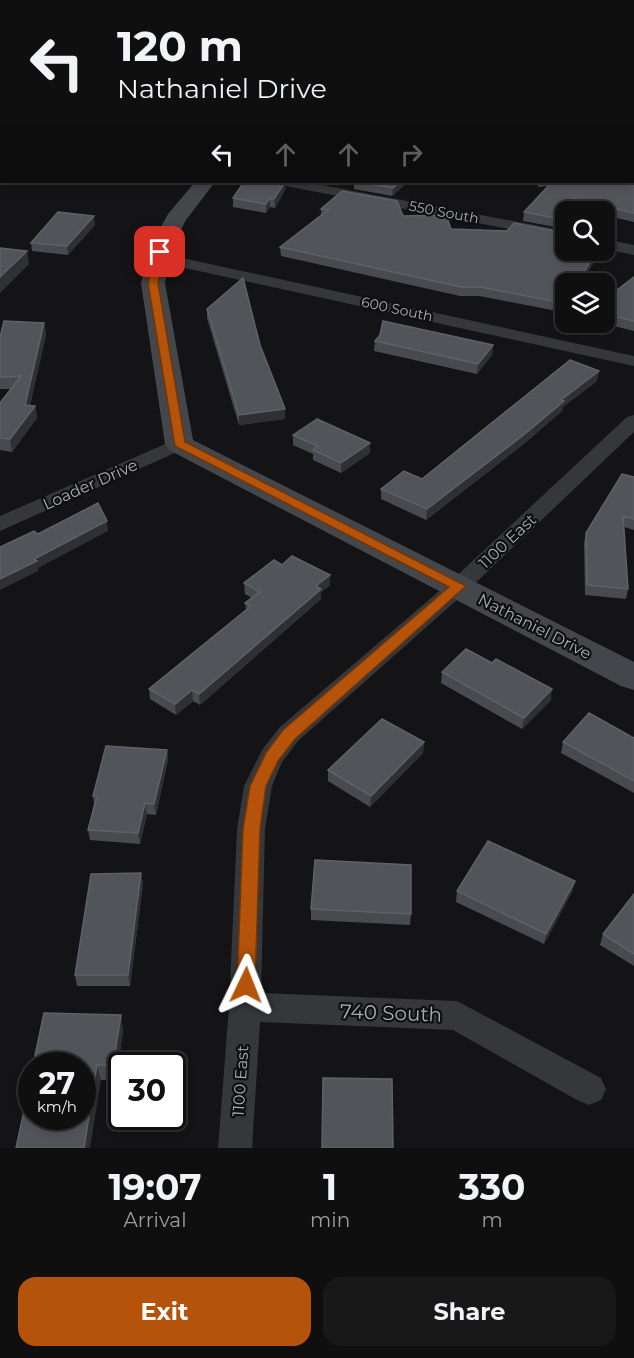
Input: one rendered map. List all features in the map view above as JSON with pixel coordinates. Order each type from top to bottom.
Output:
[{"type":"street","points":[[179,444],[153,283],[163,243],[176,219],[204,183]]},
{"type":"street","name":"550 South","points":[[291,183],[555,234]]},
{"type":"street","points":[[615,246],[634,250]]},
{"type":"street","name":"600 South","points":[[159,258],[634,361]]},
{"type":"street","name":"1100 East","points":[[235,1148],[245,1007],[251,829],[258,786],[271,757],[289,734],[459,586],[634,421]]},
{"type":"street","name":"Loader Drive","points":[[0,524],[179,444]]},
{"type":"street","name":"Nathaniel Drive","points":[[179,444],[634,677]]},
{"type":"street","name":"740 South","points":[[245,1007],[457,1016],[589,1089]]},
{"type":"building","points":[[243,183],[284,183],[274,199],[270,198],[266,204],[233,198]]},
{"type":"building","points":[[364,183],[399,183],[393,188]]},
{"type":"building","points":[[551,183],[634,183],[634,213],[615,209],[615,201],[574,199],[573,201],[555,201],[555,218],[524,212]]},
{"type":"building","points":[[342,191],[397,201],[403,216],[446,215],[451,229],[507,231],[514,223],[555,231],[555,261],[591,261],[583,273],[555,273],[555,301],[480,287],[461,287],[280,247],[328,210],[321,209]]},
{"type":"building","points":[[58,212],[94,216],[67,246],[31,243]]},
{"type":"building","points":[[0,248],[27,251],[0,277]]},
{"type":"building","points":[[634,277],[634,321],[615,317],[615,292]]},
{"type":"building","points":[[243,278],[260,345],[285,409],[239,415],[207,309]]},
{"type":"building","points":[[4,321],[44,323],[25,405],[35,406],[10,439],[0,438],[0,403],[21,376],[0,377],[0,337]]},
{"type":"building","points":[[383,321],[493,345],[478,364],[375,341],[380,335]]},
{"type":"building","points":[[570,360],[599,371],[561,400],[564,401],[526,433],[427,509],[381,489],[404,471],[422,479]]},
{"type":"building","points":[[317,419],[370,443],[341,463],[313,450],[318,446],[293,435]]},
{"type":"building","points":[[622,474],[634,477],[634,519],[623,516],[628,589],[587,585],[586,533]]},
{"type":"building","points":[[98,503],[107,521],[34,559],[37,561],[0,579],[0,547],[34,531],[38,534]]},
{"type":"building","points":[[292,556],[330,575],[316,586],[321,589],[199,694],[192,690],[175,704],[149,689],[251,606],[245,603],[260,592],[244,583],[274,560],[282,565]]},
{"type":"building","points":[[466,649],[492,663],[496,659],[552,689],[524,718],[442,672]]},
{"type":"building","points":[[589,713],[634,738],[634,781],[563,742]]},
{"type":"building","points":[[382,719],[424,742],[371,796],[328,770]]},
{"type":"building","points":[[106,746],[167,750],[154,804],[145,803],[138,833],[88,830],[97,796],[93,796]]},
{"type":"building","points":[[488,841],[575,881],[546,934],[457,891]]},
{"type":"building","points":[[315,860],[411,865],[411,914],[311,909]]},
{"type":"building","points":[[141,873],[128,975],[75,975],[91,874]]},
{"type":"building","points":[[634,894],[634,954],[603,934]]},
{"type":"building","points":[[44,1013],[121,1015],[115,1052],[108,1052],[108,1065],[97,1065],[96,1071],[96,1052],[36,1052]]},
{"type":"building","points":[[323,1078],[392,1079],[393,1148],[322,1148]]},
{"type":"building","points":[[20,1130],[87,1130],[84,1148],[16,1148]]},
{"type":"route","points":[[160,252],[153,283],[179,444],[459,586],[289,734],[271,757],[258,786],[251,829],[246,985]]}]
